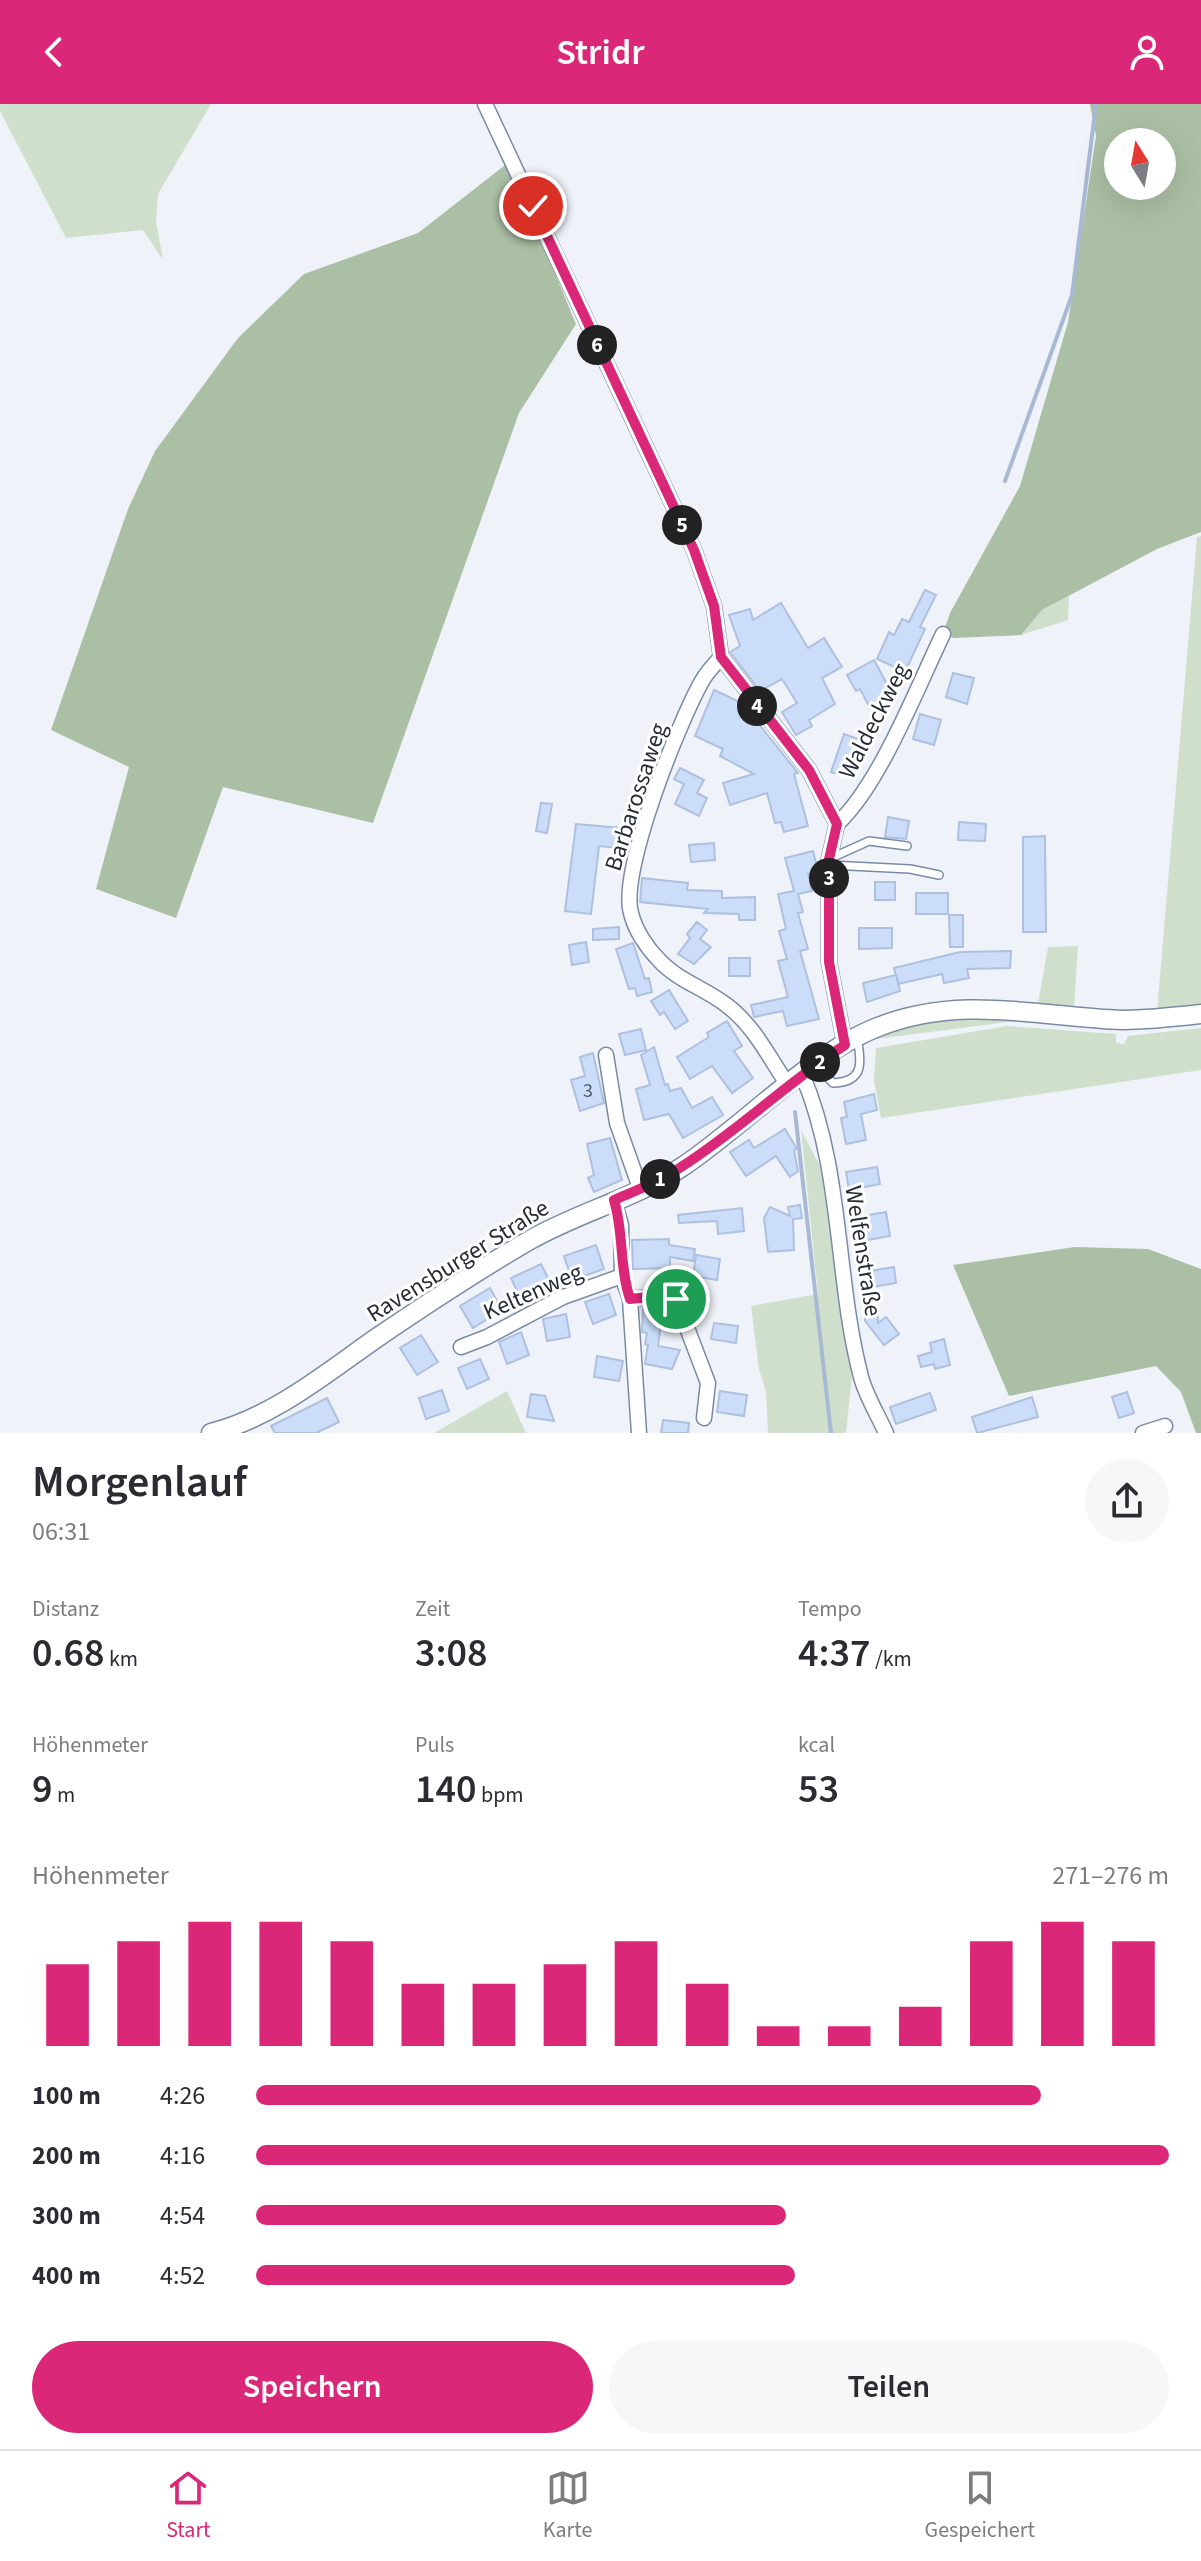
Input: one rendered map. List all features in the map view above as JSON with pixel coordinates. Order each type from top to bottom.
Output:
[{"type":"main road","name":"Ravensburger Straße","points":[[211,1433],[253,1417],[295,1395],[436,1297],[533,1238],[679,1169],[822,1060],[851,1042],[902,1019],[950,1009],[1037,1010],[1131,1020],[1201,1014]]},
{"type":"street","points":[[485,104],[694,550],[714,606],[721,657],[809,770],[837,824],[829,862],[829,962],[851,1042]]},
{"type":"street","name":"Waldeckweg","points":[[837,824],[869,785],[943,634]]},
{"type":"street","name":"Barbarossaweg","points":[[721,657],[703,679],[683,720],[653,800],[629,891],[630,912],[639,933],[659,960],[676,976],[727,1005],[748,1024],[795,1080]]},
{"type":"street","points":[[606,1055],[617,1123],[640,1188]]},
{"type":"street","name":"Welfenstraße","points":[[795,1080],[815,1105],[861,1378],[886,1433]]},
{"type":"street","points":[[614,1200],[621,1225],[622,1276],[630,1299],[639,1433]]},
{"type":"street","name":"Keltenweg","points":[[461,1347],[487,1337],[563,1297],[622,1276]]},
{"type":"street","points":[[630,1299],[669,1295],[676,1299],[708,1383],[704,1418]]},
{"type":"street","points":[[1143,1433],[1165,1426]]},
{"type":"lane","points":[[829,862],[869,841],[907,846]]},
{"type":"lane","points":[[829,862],[910,869],[939,875]]},
{"type":"lane","points":[[822,1060],[824,1074],[833,1083],[846,1083],[855,1077],[861,1060],[851,1042]]},
{"type":"green space","points":[[0,104],[211,104],[158,194],[156,221],[163,260],[143,230],[66,238],[0,111]]},
{"type":"green space","points":[[1090,104],[1201,104],[1201,532],[1157,549],[1042,610],[1021,635],[954,638],[943,634],[950,613],[1020,486],[1068,322],[1096,136]]},
{"type":"green space","points":[[509,162],[576,324],[519,413],[373,823],[223,787],[176,918],[96,889],[129,767],[51,730],[128,509],[155,451],[238,338],[304,274],[418,233]]},
{"type":"green space","points":[[1201,536],[1201,1007],[1157,1012],[1197,537]]},
{"type":"green space","points":[[1069,596],[1068,620],[1021,635],[1042,610]]},
{"type":"green space","points":[[1078,946],[1074,1009],[1038,1004],[1048,947]]},
{"type":"green space","points":[[993,1015],[1115,1028],[1016,1021],[876,1039],[888,1031],[917,1021]]},
{"type":"green space","points":[[1007,1026],[1116,1034],[1116,1043],[1124,1044],[1128,1036],[1201,1028],[1201,1070],[881,1118],[874,1081],[876,1048]]},
{"type":"green space","points":[[801,1130],[820,1166],[853,1366],[846,1433],[768,1433],[766,1392],[759,1369],[751,1306],[818,1294]]},
{"type":"green space","points":[[1075,1247],[1148,1249],[1201,1269],[1201,1433],[1196,1433],[1181,1392],[1156,1366],[1009,1396],[953,1265]]},
{"type":"green space","points":[[507,1391],[526,1433],[434,1433]]},
{"type":"building","points":[[925,590],[936,595],[920,627],[925,629],[905,672],[877,659],[889,632],[894,635],[902,619],[909,622]]},
{"type":"building","points":[[781,603],[808,648],[824,638],[842,667],[822,678],[835,704],[809,720],[812,726],[796,735],[782,712],[797,703],[782,679],[760,691],[730,652],[740,646],[729,615],[750,609],[753,620]]},
{"type":"building","points":[[874,660],[893,695],[870,708],[860,689],[856,691],[847,675]]},
{"type":"building","points":[[953,673],[974,678],[967,704],[946,697]]},
{"type":"building","points":[[714,690],[742,703],[798,773],[794,774],[808,826],[784,832],[781,822],[775,823],[767,793],[730,805],[723,783],[754,774],[720,756],[723,749],[695,736]]},
{"type":"building","points":[[920,714],[941,720],[934,745],[913,739]]},
{"type":"building","points":[[844,734],[861,740],[848,777],[831,772]]},
{"type":"building","points":[[680,768],[704,780],[697,793],[707,798],[699,816],[675,804],[684,784],[674,779]]},
{"type":"building","points":[[541,803],[552,804],[547,833],[536,831]]},
{"type":"building","points":[[888,817],[909,821],[906,839],[885,837]]},
{"type":"building","points":[[959,822],[986,824],[985,841],[958,840]]},
{"type":"building","points":[[576,824],[633,829],[628,849],[599,846],[591,914],[565,911]]},
{"type":"building","points":[[1045,836],[1046,932],[1023,932],[1023,837]]},
{"type":"building","points":[[714,843],[715,860],[691,862],[689,845]]},
{"type":"building","points":[[813,851],[818,871],[808,874],[812,891],[798,894],[803,912],[798,913],[808,949],[800,951],[819,1019],[787,1026],[783,1011],[754,1017],[751,1005],[788,997],[778,961],[787,959],[779,931],[786,929],[778,894],[794,891],[785,858]]},
{"type":"building","points":[[642,878],[688,883],[687,890],[722,891],[722,898],[755,897],[755,920],[739,920],[739,914],[704,913],[708,909],[640,902]]},
{"type":"building","points":[[875,882],[895,882],[895,900],[875,900]]},
{"type":"building","points":[[916,893],[948,893],[948,914],[916,914]]},
{"type":"building","points":[[949,915],[963,915],[963,947],[950,947]]},
{"type":"building","points":[[697,922],[707,930],[700,939],[711,947],[694,964],[678,954],[690,938],[687,934]]},
{"type":"building","points":[[619,927],[619,939],[593,940],[593,929]]},
{"type":"building","points":[[859,928],[892,928],[892,948],[859,949]]},
{"type":"building","points":[[586,942],[589,962],[572,965],[569,945]]},
{"type":"building","points":[[633,943],[652,992],[637,996],[635,988],[629,989],[616,949]]},
{"type":"building","points":[[1011,951],[1010,968],[967,969],[969,978],[944,983],[942,974],[898,984],[894,968],[960,952]]},
{"type":"building","points":[[729,958],[750,958],[750,976],[729,976]]},
{"type":"building","points":[[896,975],[900,991],[867,1002],[863,983]]},
{"type":"building","points":[[669,990],[688,1021],[675,1029],[664,1012],[660,1015],[651,1001]]},
{"type":"building","points":[[727,1021],[742,1046],[734,1051],[753,1078],[732,1093],[712,1066],[690,1079],[677,1057],[709,1037],[707,1033]]},
{"type":"building","points":[[641,1029],[646,1050],[625,1055],[619,1034]]},
{"type":"building","points":[[654,1047],[665,1085],[668,1084],[670,1091],[681,1088],[692,1108],[712,1097],[723,1115],[683,1138],[669,1114],[644,1120],[636,1089],[650,1085],[641,1055]]},
{"type":"building","points":[[593,1053],[604,1103],[580,1111],[571,1080],[585,1076],[580,1057]]},
{"type":"building","points":[[874,1094],[877,1110],[861,1114],[866,1140],[846,1144],[841,1118],[847,1117],[844,1102]]},
{"type":"building","points":[[785,1129],[797,1149],[794,1150],[798,1171],[790,1177],[776,1156],[746,1176],[730,1152],[749,1140],[754,1148]]},
{"type":"building","points":[[610,1138],[622,1180],[594,1192],[588,1178],[594,1175],[587,1144]]},
{"type":"building","points":[[877,1167],[880,1184],[849,1190],[846,1172]]},
{"type":"building","points":[[800,1205],[802,1218],[793,1219],[794,1250],[768,1252],[764,1218],[770,1207],[790,1216],[788,1207]]},
{"type":"building","points":[[742,1208],[744,1231],[718,1234],[717,1221],[679,1223],[678,1215]]},
{"type":"building","points":[[886,1212],[890,1236],[857,1242],[853,1218]]},
{"type":"building","points":[[669,1239],[669,1245],[695,1249],[693,1261],[670,1257],[670,1268],[633,1269],[632,1240]]},
{"type":"building","points":[[596,1245],[604,1269],[572,1280],[564,1256]]},
{"type":"building","points":[[696,1255],[720,1259],[717,1280],[693,1276]]},
{"type":"building","points":[[541,1264],[552,1286],[521,1300],[511,1278]]},
{"type":"building","points":[[894,1267],[896,1283],[867,1288],[864,1272]]},
{"type":"building","points":[[490,1288],[502,1310],[473,1328],[460,1306]]},
{"type":"building","points":[[609,1294],[616,1315],[593,1324],[585,1302]]},
{"type":"building","points":[[643,1308],[663,1310],[658,1346],[680,1350],[672,1369],[645,1364],[648,1345],[645,1344],[647,1333],[642,1332]]},
{"type":"building","points":[[877,1310],[878,1323],[886,1317],[899,1334],[884,1345],[865,1321],[865,1312]]},
{"type":"building","points":[[566,1314],[570,1337],[547,1341],[543,1319]]},
{"type":"building","points":[[714,1323],[738,1326],[736,1343],[711,1339]]},
{"type":"building","points":[[521,1332],[529,1355],[507,1364],[499,1342]]},
{"type":"building","points":[[421,1335],[438,1362],[417,1375],[400,1348]]},
{"type":"building","points":[[944,1339],[950,1365],[935,1369],[934,1364],[921,1367],[918,1356],[932,1352],[930,1343]]},
{"type":"building","points":[[597,1356],[623,1361],[619,1381],[594,1377]]},
{"type":"building","points":[[480,1359],[489,1379],[467,1389],[458,1368]]},
{"type":"building","points":[[442,1390],[449,1411],[426,1419],[419,1398]]},
{"type":"building","points":[[720,1391],[747,1395],[744,1416],[717,1412]]},
{"type":"building","points":[[1127,1392],[1134,1413],[1119,1418],[1112,1397]]},
{"type":"building","points":[[930,1393],[936,1410],[896,1424],[890,1407]]},
{"type":"building","points":[[531,1394],[545,1396],[554,1421],[527,1417]]},
{"type":"building","points":[[1032,1397],[1038,1417],[977,1433],[972,1417]]},
{"type":"building","points":[[327,1398],[339,1422],[316,1433],[275,1433],[271,1426]]},
{"type":"building","points":[[663,1420],[689,1423],[688,1433],[661,1433]]},
{"type":"waterway","points":[[1005,481],[1072,295],[1096,104]]},
{"type":"waterway","points":[[795,1112],[831,1433]]},
{"type":"route","points":[[533,206],[694,550],[714,606],[721,657],[809,770],[837,824],[829,859],[829,962],[845,1045],[802,1074],[731,1132],[679,1169],[614,1200],[621,1225],[622,1276],[630,1299],[669,1295],[676,1299]]}]
